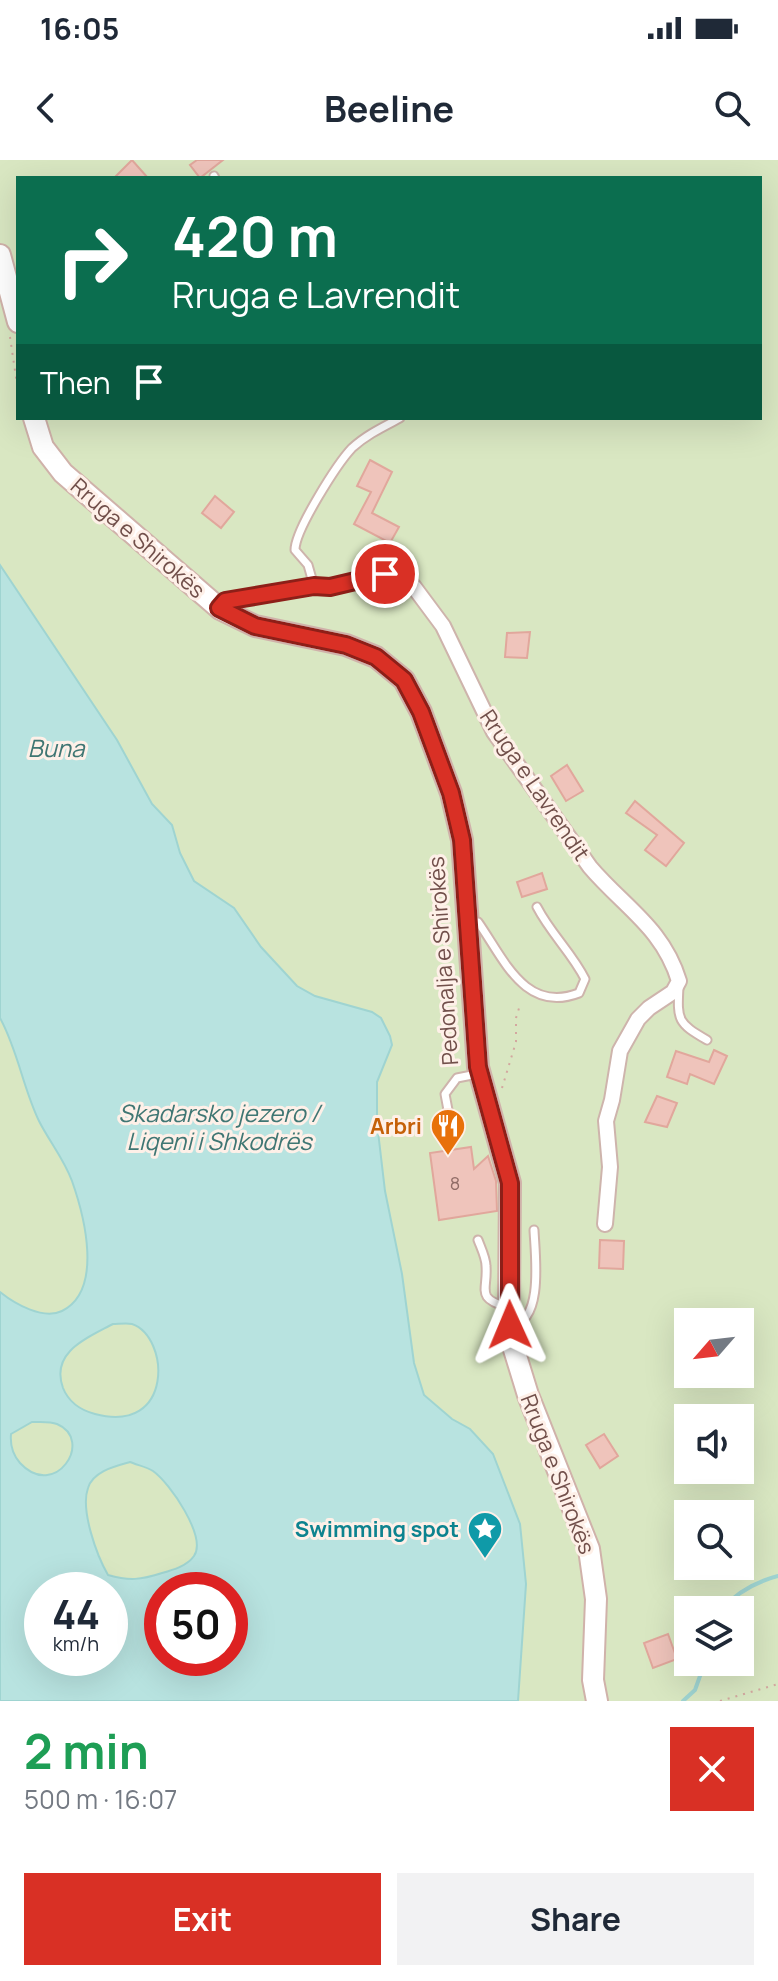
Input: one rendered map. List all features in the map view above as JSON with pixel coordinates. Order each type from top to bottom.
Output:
[{"type":"main road","points":[[0,255],[14,292],[14,326]]},
{"type":"main road","name":"Rruga e Shirokës","points":[[34,420],[39,438],[63,473],[219,608],[255,626],[363,651],[389,665],[404,680],[430,734],[457,816],[481,1081],[510,1183],[509,1316],[521,1375],[589,1549],[596,1599],[593,1680],[597,1701]]},
{"type":"street","name":"Rruga e Lavrendit","points":[[219,608],[225,601],[314,586],[330,587],[385,574],[401,577],[414,587],[443,626],[494,732],[590,867],[606,886],[653,928],[673,962],[679,981]]},
{"type":"street","points":[[605,1224],[610,1167],[606,1121],[620,1051],[638,1019],[673,992],[679,981]]},
{"type":"lane","points":[[39,438],[46,420]]},
{"type":"lane","points":[[314,586],[308,565],[295,550],[300,528],[351,450],[370,433],[396,420]]},
{"type":"lane","points":[[469,922],[478,922],[527,991],[547,998],[565,999],[579,993],[585,979],[575,959],[550,932],[537,907]]},
{"type":"lane","name":"Rruga e Lavrendit","points":[[679,981],[678,1018],[684,1027],[707,1040]]},
{"type":"lane","points":[[448,1110],[445,1094],[457,1078],[481,1081]]},
{"type":"lane","points":[[478,1240],[486,1266],[483,1291],[520,1324],[527,1318],[536,1286],[534,1230]]},
{"type":"path","points":[[14,326],[16,358]]},
{"type":"path","points":[[481,1081],[500,1094],[516,1042],[516,1018],[520,1005]]},
{"type":"path","points":[[720,1701],[778,1684]]},
{"type":"green space","points":[[0,160],[778,160],[778,1701],[0,1701]]},
{"type":"water","name":"Skadarsko jezero / Liqeni i Shkodrës","points":[[0,565],[117,740],[152,804],[172,825],[180,853],[194,881],[234,908],[261,947],[297,986],[315,996],[372,1012],[381,1018],[390,1036],[392,1045],[377,1082],[377,1123],[385,1191],[402,1274],[414,1363],[424,1395],[452,1419],[470,1429],[493,1454],[520,1524],[526,1584],[518,1701],[0,1701],[0,1292],[21,1306],[38,1312],[62,1311],[75,1301],[83,1287],[87,1270],[85,1232],[72,1181],[39,1121],[0,1018]],"holes":[[[113,1324],[132,1324],[145,1332],[158,1364],[157,1382],[151,1398],[139,1411],[121,1417],[95,1414],[76,1405],[65,1393],[60,1375],[66,1356],[73,1348]],[[32,1422],[54,1423],[68,1432],[72,1442],[71,1453],[66,1464],[57,1472],[46,1475],[33,1473],[15,1456],[11,1434]],[[130,1462],[148,1468],[160,1477],[185,1511],[195,1536],[197,1547],[194,1556],[184,1565],[164,1572],[248,1572],[248,1676],[144,1676],[144,1577],[128,1579],[128,1676],[24,1676],[24,1572],[107,1572],[91,1533],[86,1497],[95,1477]]]},
{"type":"building","points":[[132,160],[146,176],[116,176]]},
{"type":"building","points":[[197,160],[223,160],[203,176],[198,176],[190,165]]},
{"type":"building","points":[[370,460],[392,472],[372,513],[399,527],[390,543],[354,524],[371,492],[357,486]]},
{"type":"building","points":[[215,496],[234,512],[221,528],[202,513]]},
{"type":"building","points":[[530,632],[527,658],[505,657],[507,633]]},
{"type":"building","points":[[567,765],[583,791],[566,801],[551,776]]},
{"type":"building","points":[[635,801],[684,843],[666,866],[645,850],[657,835],[626,813]]},
{"type":"building","points":[[542,873],[547,889],[522,897],[517,882]]},
{"type":"building","points":[[714,1050],[727,1056],[714,1084],[690,1074],[687,1084],[667,1077],[676,1051],[709,1062]]},
{"type":"building","points":[[657,1096],[677,1103],[667,1127],[645,1122]]},
{"type":"building","points":[[471,1147],[474,1169],[488,1156],[496,1181],[497,1211],[439,1220],[430,1153]]},
{"type":"building","points":[[600,1240],[624,1241],[623,1269],[599,1268]]},
{"type":"building","points":[[604,1434],[618,1456],[600,1468],[586,1445]]},
{"type":"building","points":[[668,1634],[674,1660],[653,1668],[644,1643]]},
{"type":"waterway","points":[[736,1596],[747,1588],[778,1576]]},
{"type":"waterway","points":[[683,1701],[695,1690],[700,1676]]},
{"type":"place","name":"Arbri","points":[[448,1157]]},
{"type":"place","name":"Swimming spot","points":[[485,1560]]},
{"type":"route","points":[[385,574],[330,587],[314,586],[225,601],[219,608],[255,626],[363,651],[389,665],[415,697],[451,793],[462,840],[478,1067],[510,1183],[510,1325]]},
{"type":"water label","name":"Buna","points":[[56,747]]}]
